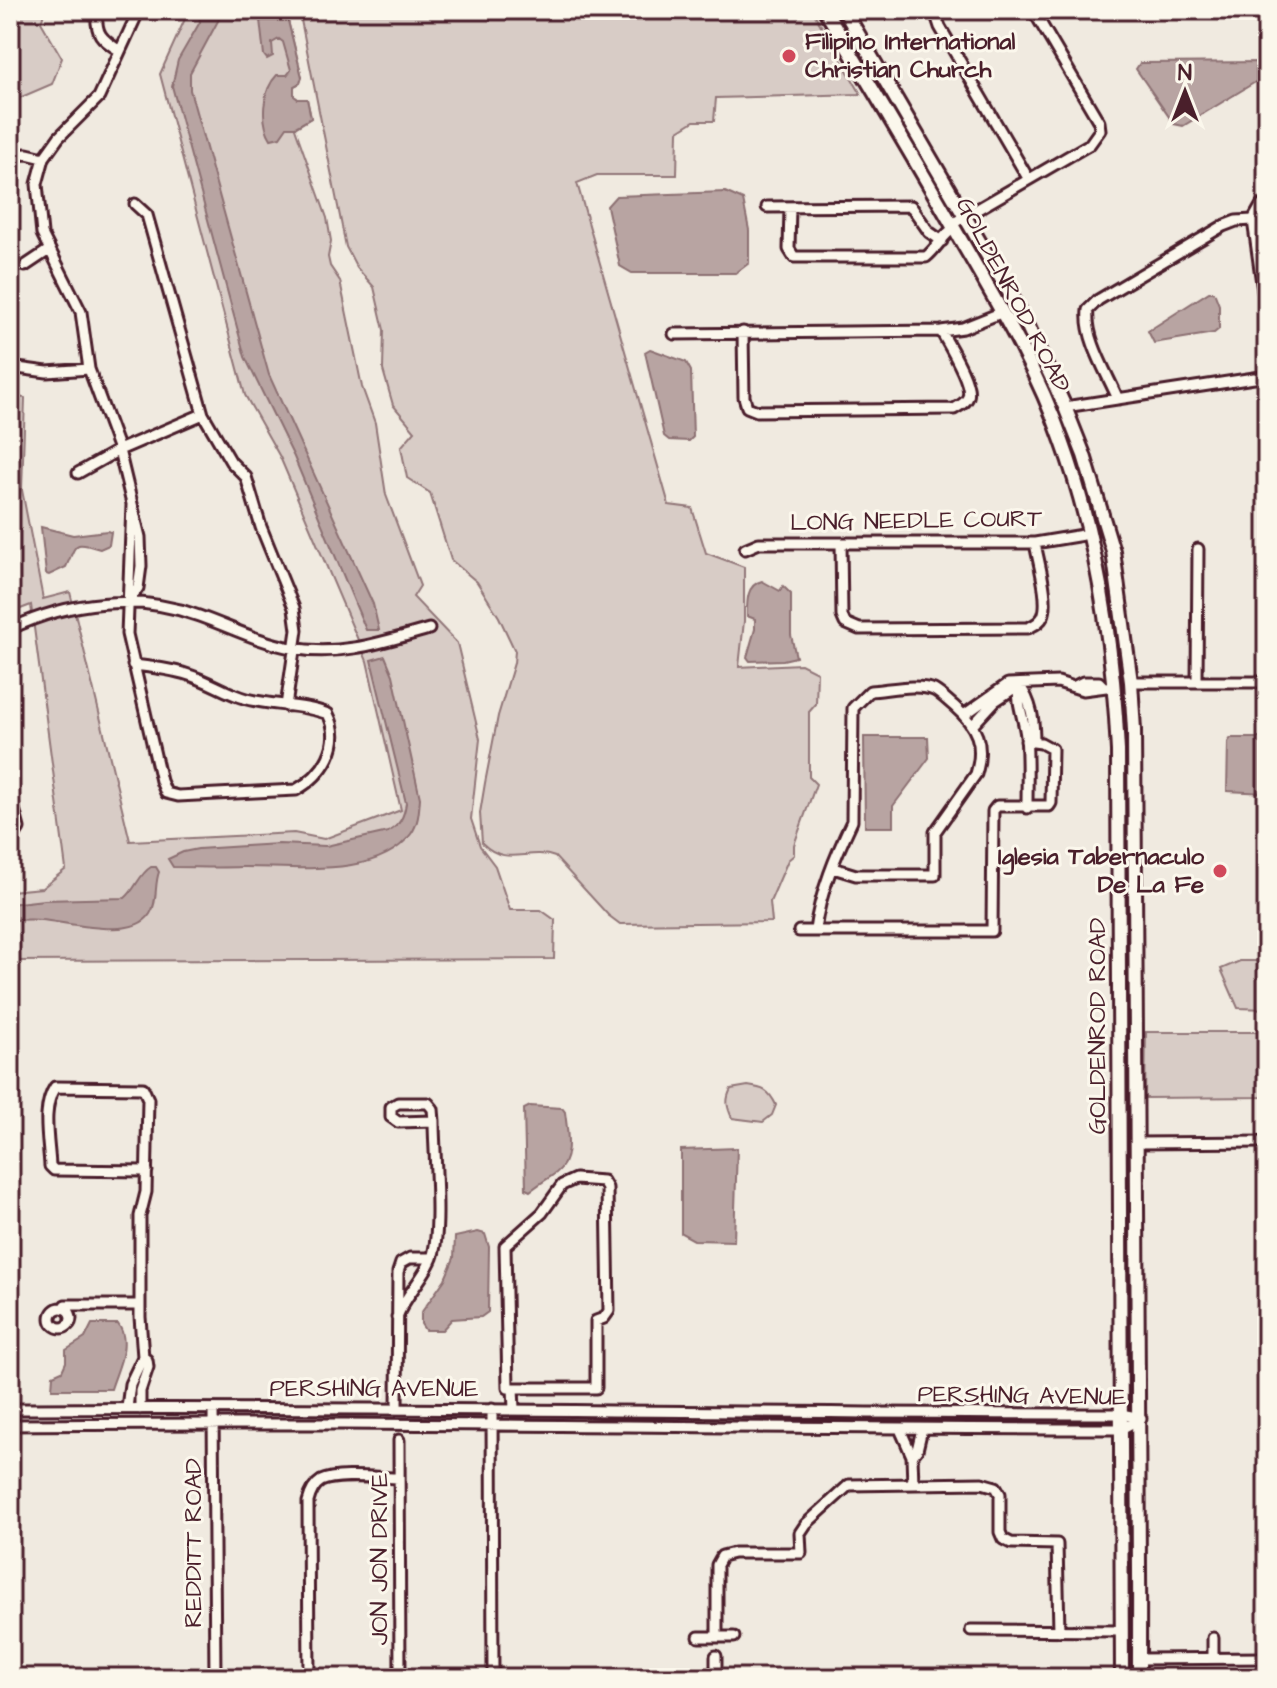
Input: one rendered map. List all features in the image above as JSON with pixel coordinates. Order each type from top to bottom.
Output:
[{"type":"main road","name":"GOLDENROD ROAD","points":[[825,10],[1003,312],[1062,441],[1089,534],[1112,657],[1108,686],[1118,801],[1122,1678]]},
{"type":"main road","name":"GOLDENROD ROAD","points":[[844,10],[1024,318],[1084,455],[1113,551],[1133,714],[1141,1418],[1139,1678]]},
{"type":"main road","points":[[1112,657],[1131,682]]},
{"type":"main road","points":[[1108,686],[1133,714]]},
{"type":"main road","points":[[1118,801],[1124,820],[1124,908],[1135,916]]},
{"type":"main road","points":[[1119,930],[1128,937],[1128,1012],[1136,1026]]},
{"type":"main road","points":[[1120,1012],[1125,1027],[1125,1128],[1136,1143]]},
{"type":"main road","points":[[1120,1166],[1130,1175],[1130,1267],[1138,1289]]},
{"type":"street","points":[[97,10],[97,27],[102,39],[120,51]]},
{"type":"street","points":[[133,665],[191,675],[239,697],[328,714],[334,731],[331,753],[310,782],[296,790],[279,793],[178,796],[166,793],[161,781],[133,665],[127,634],[128,602],[138,588],[141,566],[140,537],[119,450],[89,369],[81,312],[42,234],[37,184],[44,158],[59,137],[99,97],[139,10]]},
{"type":"street","points":[[939,10],[936,15],[940,27],[1028,178]]},
{"type":"street","points":[[790,207],[789,249],[794,257],[926,257],[939,247],[942,236],[966,216],[1090,144],[1100,130],[1099,122],[1033,10]]},
{"type":"street","points":[[10,155],[27,154],[44,158]]},
{"type":"street","points":[[1267,202],[1253,220],[1267,319]]},
{"type":"street","points":[[135,204],[147,215],[203,414],[231,462],[246,477],[261,527],[294,608],[297,630],[286,706]]},
{"type":"street","points":[[767,207],[911,206],[929,232],[942,241]]},
{"type":"street","points":[[1118,399],[1086,321],[1088,310],[1098,300],[1223,226],[1253,220]]},
{"type":"street","points":[[25,266],[49,250]]},
{"type":"street","points":[[674,334],[941,331],[963,328],[1003,312]]},
{"type":"street","points":[[743,332],[744,397],[747,407],[757,411],[954,409],[963,404],[969,395],[968,384],[941,331]]},
{"type":"street","points":[[10,367],[47,372],[89,369]]},
{"type":"street","points":[[1065,407],[1267,376]]},
{"type":"street","points":[[78,473],[119,450],[203,414]]},
{"type":"street","name":"LONG NEEDLE COURT","points":[[745,549],[759,543],[1035,543],[1089,534]]},
{"type":"street","points":[[841,543],[842,616],[851,627],[1028,628],[1038,624],[1044,615],[1045,600],[1035,543]]},
{"type":"street","points":[[1197,682],[1198,549]]},
{"type":"street","points":[[10,629],[72,607],[128,602],[196,615],[294,649],[332,652],[429,629]]},
{"type":"street","points":[[964,715],[999,688],[1012,683],[1046,682],[1083,690],[1108,686]]},
{"type":"street","points":[[1131,682],[1267,682]]},
{"type":"street","points":[[1019,685],[1026,695],[1030,741],[1027,808]]},
{"type":"street","points":[[973,725],[995,701],[1019,685]]},
{"type":"street","points":[[815,930],[819,905],[833,868],[852,821],[853,708],[870,691],[925,688],[936,691],[978,732],[978,766],[976,774],[935,832],[935,875],[856,875],[833,868]]},
{"type":"street","points":[[799,931],[992,931],[993,811],[997,806],[1049,806],[1052,749],[1030,741]]},
{"type":"street","points":[[10,793],[19,828],[11,841]]},
{"type":"street","points":[[140,1409],[148,1367],[143,1357],[140,1305],[140,1216],[146,1192],[147,1171],[148,1099],[143,1088],[55,1087],[50,1095],[47,1115],[50,1166],[54,1170],[147,1171]]},
{"type":"street","points":[[397,1317],[402,1303],[423,1276],[436,1243],[434,1121]]},
{"type":"street","points":[[1136,1143],[1267,1142]]},
{"type":"street","points":[[575,1179],[603,1181],[607,1188],[609,1311],[604,1318],[596,1321],[596,1388],[513,1388],[508,1388],[505,1246],[542,1213],[562,1185],[575,1179]]},
{"type":"street","points":[[397,1409],[398,1272],[401,1263],[410,1258],[432,1258]]},
{"type":"street","points":[[66,1309],[65,1305],[140,1305]]},
{"type":"street","points":[[127,1408],[132,1378],[143,1357]]},
{"type":"street","points":[[132,1378],[143,1382]]},
{"type":"street","points":[[513,1388],[514,1409]]},
{"type":"street","name":"PERSHING AVENUE","points":[[10,1409],[514,1409],[670,1413],[1121,1414],[1141,1418]]},
{"type":"street","name":"REDDITT ROAD","points":[[213,1409],[215,1678]]},
{"type":"street","points":[[492,1409],[493,1678]]},
{"type":"street","name":"PERSHING AVENUE","points":[[10,1425],[492,1424],[1121,1429],[1141,1418]]},
{"type":"street","points":[[900,1429],[912,1456],[913,1484]]},
{"type":"street","points":[[912,1456],[917,1450],[922,1429]]},
{"type":"street","name":"JON JON DRIVE","points":[[399,1440],[400,1678]]},
{"type":"street","points":[[309,1678],[308,1502],[311,1491],[320,1482],[332,1478],[399,1478]]},
{"type":"street","points":[[717,1637],[717,1565],[722,1556],[734,1553],[801,1553],[800,1533],[806,1524],[849,1485],[992,1485],[1000,1494],[1000,1532],[1006,1541],[1057,1544],[1059,1631]]},
{"type":"street","points":[[971,1630],[1122,1631]]},
{"type":"street","points":[[699,1637],[734,1637]]},
{"type":"street","points":[[1213,1638],[1213,1658]]},
{"type":"street","points":[[716,1656],[716,1678]]},
{"type":"street","points":[[1139,1659],[1267,1658]]},
{"type":"shaded area","points":[[10,10],[45,10],[41,22],[62,58],[52,84],[10,102]]},
{"type":"shaded area","points":[[189,10],[273,10],[274,13],[286,13],[302,77],[300,83],[294,86],[294,96],[307,99],[311,118],[295,128],[327,218],[331,241],[328,257],[340,281],[362,387],[375,423],[386,495],[420,586],[413,597],[457,643],[480,739],[471,819],[480,846],[495,866],[510,910],[541,910],[555,920],[554,959],[10,961],[10,891],[42,888],[66,869],[31,605],[10,613],[10,396],[25,398],[22,490],[43,599],[70,592],[130,841],[294,833],[324,839],[401,810],[367,661],[280,457],[245,395],[160,74]]},
{"type":"shaded area","points":[[198,10],[219,10],[219,19],[190,73],[190,90],[269,375],[373,604],[379,630],[366,630],[294,457],[245,357],[172,86],[178,60],[200,22]]},
{"type":"shaded area","points":[[256,10],[286,13],[302,77],[300,83],[294,86],[294,96],[307,99],[311,118],[295,127],[287,127],[280,137],[271,139],[264,115],[268,89],[277,75],[287,75],[291,70],[283,42],[279,39],[272,43],[273,56],[267,59],[264,55]]},
{"type":"shaded area","points":[[299,10],[650,10],[651,16],[710,10],[812,10],[861,94],[716,98],[714,121],[694,121],[678,131],[677,175],[597,175],[577,183],[669,505],[692,508],[706,553],[744,567],[744,621],[739,667],[801,664],[817,672],[816,704],[809,712],[809,777],[816,784],[794,845],[794,855],[788,860],[770,902],[772,922],[620,924],[555,857],[536,854],[509,856],[491,850],[482,843],[480,813],[485,783],[515,651],[477,582],[451,560],[430,493],[407,478],[401,447],[415,431],[393,405],[383,370],[384,330],[374,287],[357,268],[346,247]]},
{"type":"shaded area","points":[[1267,62],[1267,75],[1183,126],[1174,124],[1136,69],[1140,63]]},
{"type":"shaded area","points":[[725,192],[743,200],[749,230],[749,263],[736,273],[632,273],[620,266],[607,206],[616,196]]},
{"type":"shaded area","points":[[1209,292],[1214,292],[1219,305],[1219,329],[1214,333],[1154,343],[1148,331]]},
{"type":"shaded area","points":[[650,349],[686,362],[691,371],[693,437],[689,441],[669,440],[664,436],[645,352]]},
{"type":"shaded area","points":[[41,527],[73,535],[111,532],[109,545],[100,549],[77,546],[66,567],[49,575],[46,574]]},
{"type":"shaded area","points":[[762,581],[780,591],[783,586],[791,594],[791,635],[796,657],[750,661],[747,657],[755,629],[755,619],[747,616],[748,595],[753,586]]},
{"type":"shaded area","points":[[385,656],[393,675],[420,798],[414,830],[396,849],[377,858],[332,867],[173,867],[168,859],[198,849],[279,844],[326,846],[388,832],[396,826],[403,816],[406,803],[371,660]]},
{"type":"shaded area","points":[[864,737],[928,737],[929,758],[893,806],[893,827],[865,827]]},
{"type":"shaded area","points":[[1231,738],[1267,738],[1266,793],[1227,791],[1228,742]]},
{"type":"shaded area","points":[[151,867],[156,867],[159,872],[152,909],[142,922],[129,927],[99,928],[41,920],[10,920],[10,904],[125,898]]},
{"type":"shaded area","points":[[1240,961],[1267,961],[1267,1009],[1238,1008],[1221,969]]},
{"type":"shaded area","points":[[1146,1032],[1267,1032],[1267,1097],[1145,1098]]},
{"type":"shaded area","points":[[748,1086],[765,1091],[776,1105],[772,1115],[763,1122],[732,1118],[730,1114],[727,1100],[731,1089]]},
{"type":"shaded area","points":[[530,1106],[562,1108],[568,1144],[562,1167],[530,1191],[526,1189],[524,1109]]},
{"type":"shaded area","points":[[737,1148],[734,1241],[694,1240],[681,1233],[681,1150]]},
{"type":"shaded area","points":[[478,1232],[485,1234],[489,1247],[488,1312],[481,1317],[452,1319],[442,1330],[425,1330],[421,1324],[421,1313],[445,1279],[454,1258],[455,1237]]},
{"type":"shaded area","points":[[92,1324],[118,1324],[122,1331],[124,1348],[111,1389],[52,1389],[53,1375],[62,1371],[66,1362],[66,1350],[85,1338]]},
{"type":"place","name":"Filipino International Christian Church","points":[[789,56]]},
{"type":"place","name":"Iglesia Tabernaculo De La Fe","points":[[1220,871]]}]
